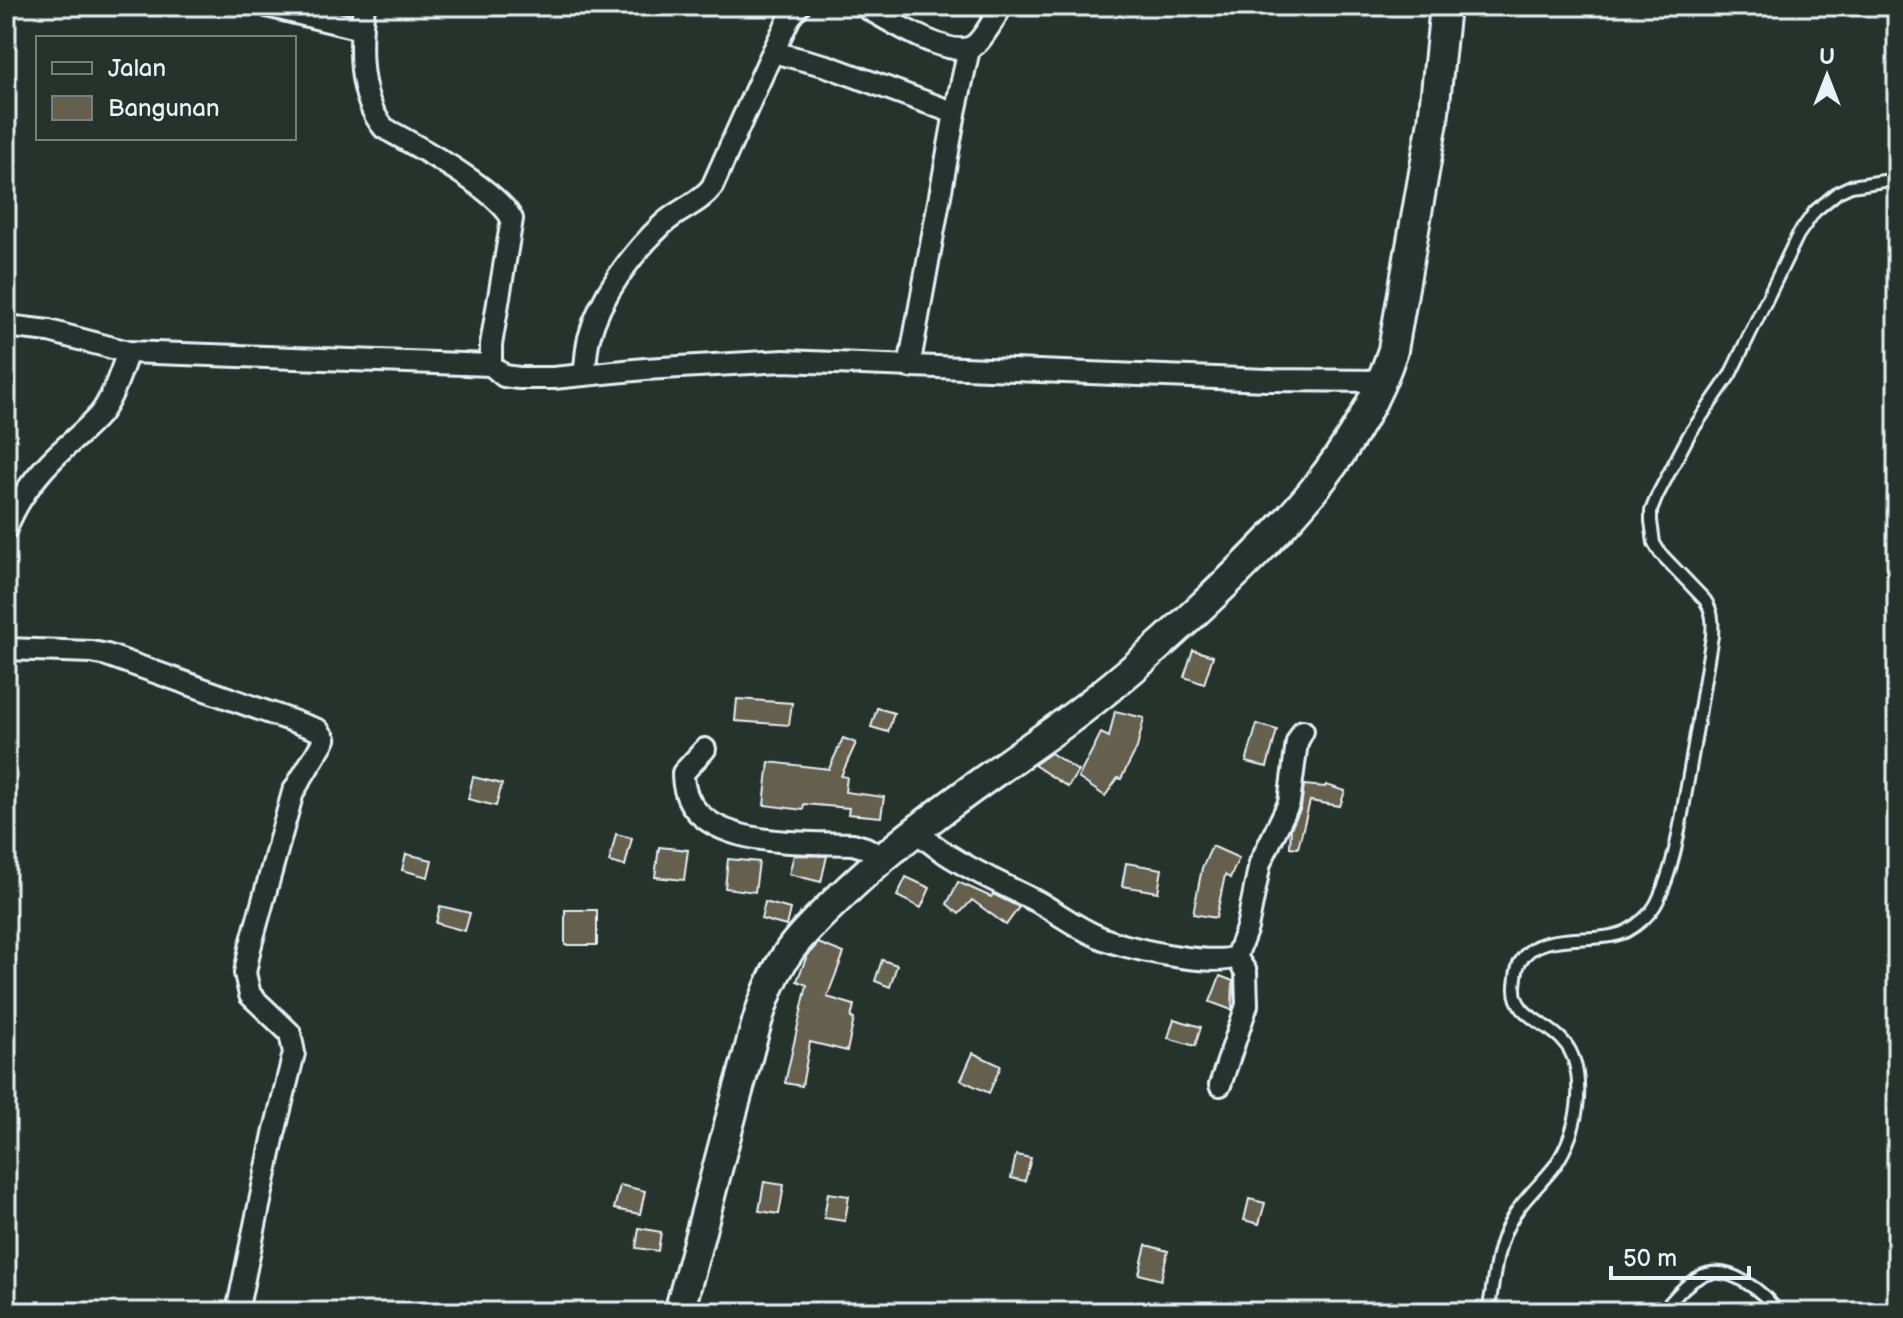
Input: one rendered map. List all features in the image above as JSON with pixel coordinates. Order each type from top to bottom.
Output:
[{"type":"main road","points":[[679,1312],[757,1021],[781,964],[805,931],[881,857],[1140,664],[1257,555],[1336,460],[1369,408],[1383,381],[1393,350],[1433,121],[1445,6]]},
{"type":"street","points":[[267,6],[361,29]]},
{"type":"street","points":[[364,6],[361,29],[367,101],[374,117],[384,128],[497,200],[512,219],[491,345],[491,365]]},
{"type":"street","points":[[584,375],[589,338],[604,302],[665,222],[705,196],[712,187],[773,52],[799,6]]},
{"type":"street","points":[[863,6],[952,50],[969,49],[977,43],[1002,6]]},
{"type":"street","points":[[909,367],[969,49]]},
{"type":"street","points":[[773,52],[827,66],[955,113]]},
{"type":"street","points":[[6,326],[49,331],[128,352],[491,365],[504,376],[519,378],[784,361],[1267,380],[1383,381]]},
{"type":"street","points":[[6,529],[27,490],[57,455],[100,414],[112,395],[128,352]]},
{"type":"street","points":[[6,649],[107,655],[318,730],[325,739],[293,792],[245,973],[250,995],[290,1033],[294,1053],[237,1312]]},
{"type":"street","points":[[1236,957],[1247,928],[1260,863],[1289,803],[1297,742],[1303,731]]},
{"type":"street","points":[[705,749],[683,773],[683,788],[686,797],[698,810],[721,828],[762,840],[853,844],[881,857]]},
{"type":"street","points":[[916,831],[934,848],[1098,937],[1142,950],[1181,956],[1236,957]]},
{"type":"street","points":[[1220,1085],[1247,1005],[1246,972],[1236,957]]},
{"type":"lane","points":[[1488,1312],[1502,1239],[1510,1220],[1554,1167],[1569,1141],[1578,1099],[1577,1068],[1571,1051],[1553,1031],[1537,1023],[1518,1004],[1515,991],[1521,960],[1540,945],[1553,941],[1608,937],[1639,923],[1655,905],[1669,872],[1679,832],[1713,618],[1705,600],[1654,543],[1651,511],[1689,435],[1730,375],[1798,235],[1815,211],[1838,192],[1851,186],[1897,179]]},
{"type":"lane","points":[[1662,1312],[1684,1286],[1698,1276],[1720,1271],[1731,1273],[1750,1285],[1777,1312]]},
{"type":"building","points":[[1193,650],[1213,656],[1204,684],[1184,677]]},
{"type":"building","points":[[737,699],[792,703],[789,725],[735,721]]},
{"type":"building","points":[[877,708],[894,713],[888,732],[871,727]]},
{"type":"building","points":[[1115,711],[1144,718],[1137,748],[1121,779],[1118,778],[1105,796],[1078,778],[1101,733],[1109,737]]},
{"type":"building","points":[[1257,724],[1277,730],[1267,767],[1246,762]]},
{"type":"building","points":[[843,738],[856,743],[841,776],[847,777],[845,792],[884,797],[881,817],[848,814],[849,808],[804,804],[803,810],[764,805],[769,762],[829,769]]},
{"type":"building","points":[[1051,753],[1078,771],[1068,787],[1034,765]]},
{"type":"building","points":[[473,777],[502,784],[496,806],[468,799]]},
{"type":"building","points":[[1304,785],[1326,785],[1345,791],[1340,806],[1310,801],[1298,848],[1290,847],[1291,828],[1301,808]]},
{"type":"building","points":[[616,834],[632,838],[625,866],[609,862]]},
{"type":"building","points":[[1212,846],[1239,858],[1230,878],[1225,875],[1216,918],[1193,914],[1202,868]]},
{"type":"building","points":[[659,847],[688,850],[684,880],[655,877]]},
{"type":"building","points":[[406,854],[432,860],[428,877],[402,870]]},
{"type":"building","points":[[794,855],[827,856],[821,882],[789,874]]},
{"type":"building","points":[[728,859],[759,862],[755,892],[725,888]]},
{"type":"building","points":[[1126,863],[1162,869],[1158,892],[1122,886]]},
{"type":"building","points":[[906,877],[930,888],[921,908],[897,896]]},
{"type":"building","points":[[958,882],[1019,907],[1006,925],[972,900],[959,914],[947,904]]},
{"type":"building","points":[[765,902],[790,909],[786,926],[761,919]]},
{"type":"building","points":[[440,906],[470,913],[465,931],[436,923]]},
{"type":"building","points":[[565,910],[597,910],[597,945],[565,945]]},
{"type":"building","points":[[818,943],[844,953],[827,997],[854,1005],[851,1018],[854,1019],[847,1051],[810,1042],[802,1086],[785,1083],[807,985],[797,981],[807,956]]},
{"type":"building","points":[[882,960],[897,965],[890,987],[875,981]]},
{"type":"building","points":[[1220,976],[1233,981],[1232,1010],[1210,1002]]},
{"type":"building","points":[[1174,1019],[1201,1027],[1195,1046],[1168,1038]]},
{"type":"building","points":[[973,1053],[1001,1066],[989,1093],[961,1080]]},
{"type":"building","points":[[1016,1155],[1031,1158],[1025,1181],[1011,1178]]},
{"type":"building","points":[[764,1182],[784,1185],[779,1214],[759,1211]]},
{"type":"building","points":[[620,1185],[645,1191],[640,1214],[614,1209]]},
{"type":"building","points":[[828,1193],[849,1196],[845,1221],[824,1218]]},
{"type":"building","points":[[1249,1199],[1265,1203],[1259,1224],[1244,1220]]},
{"type":"building","points":[[639,1228],[661,1232],[658,1251],[636,1248]]},
{"type":"building","points":[[1146,1245],[1168,1251],[1161,1280],[1139,1274]]}]
